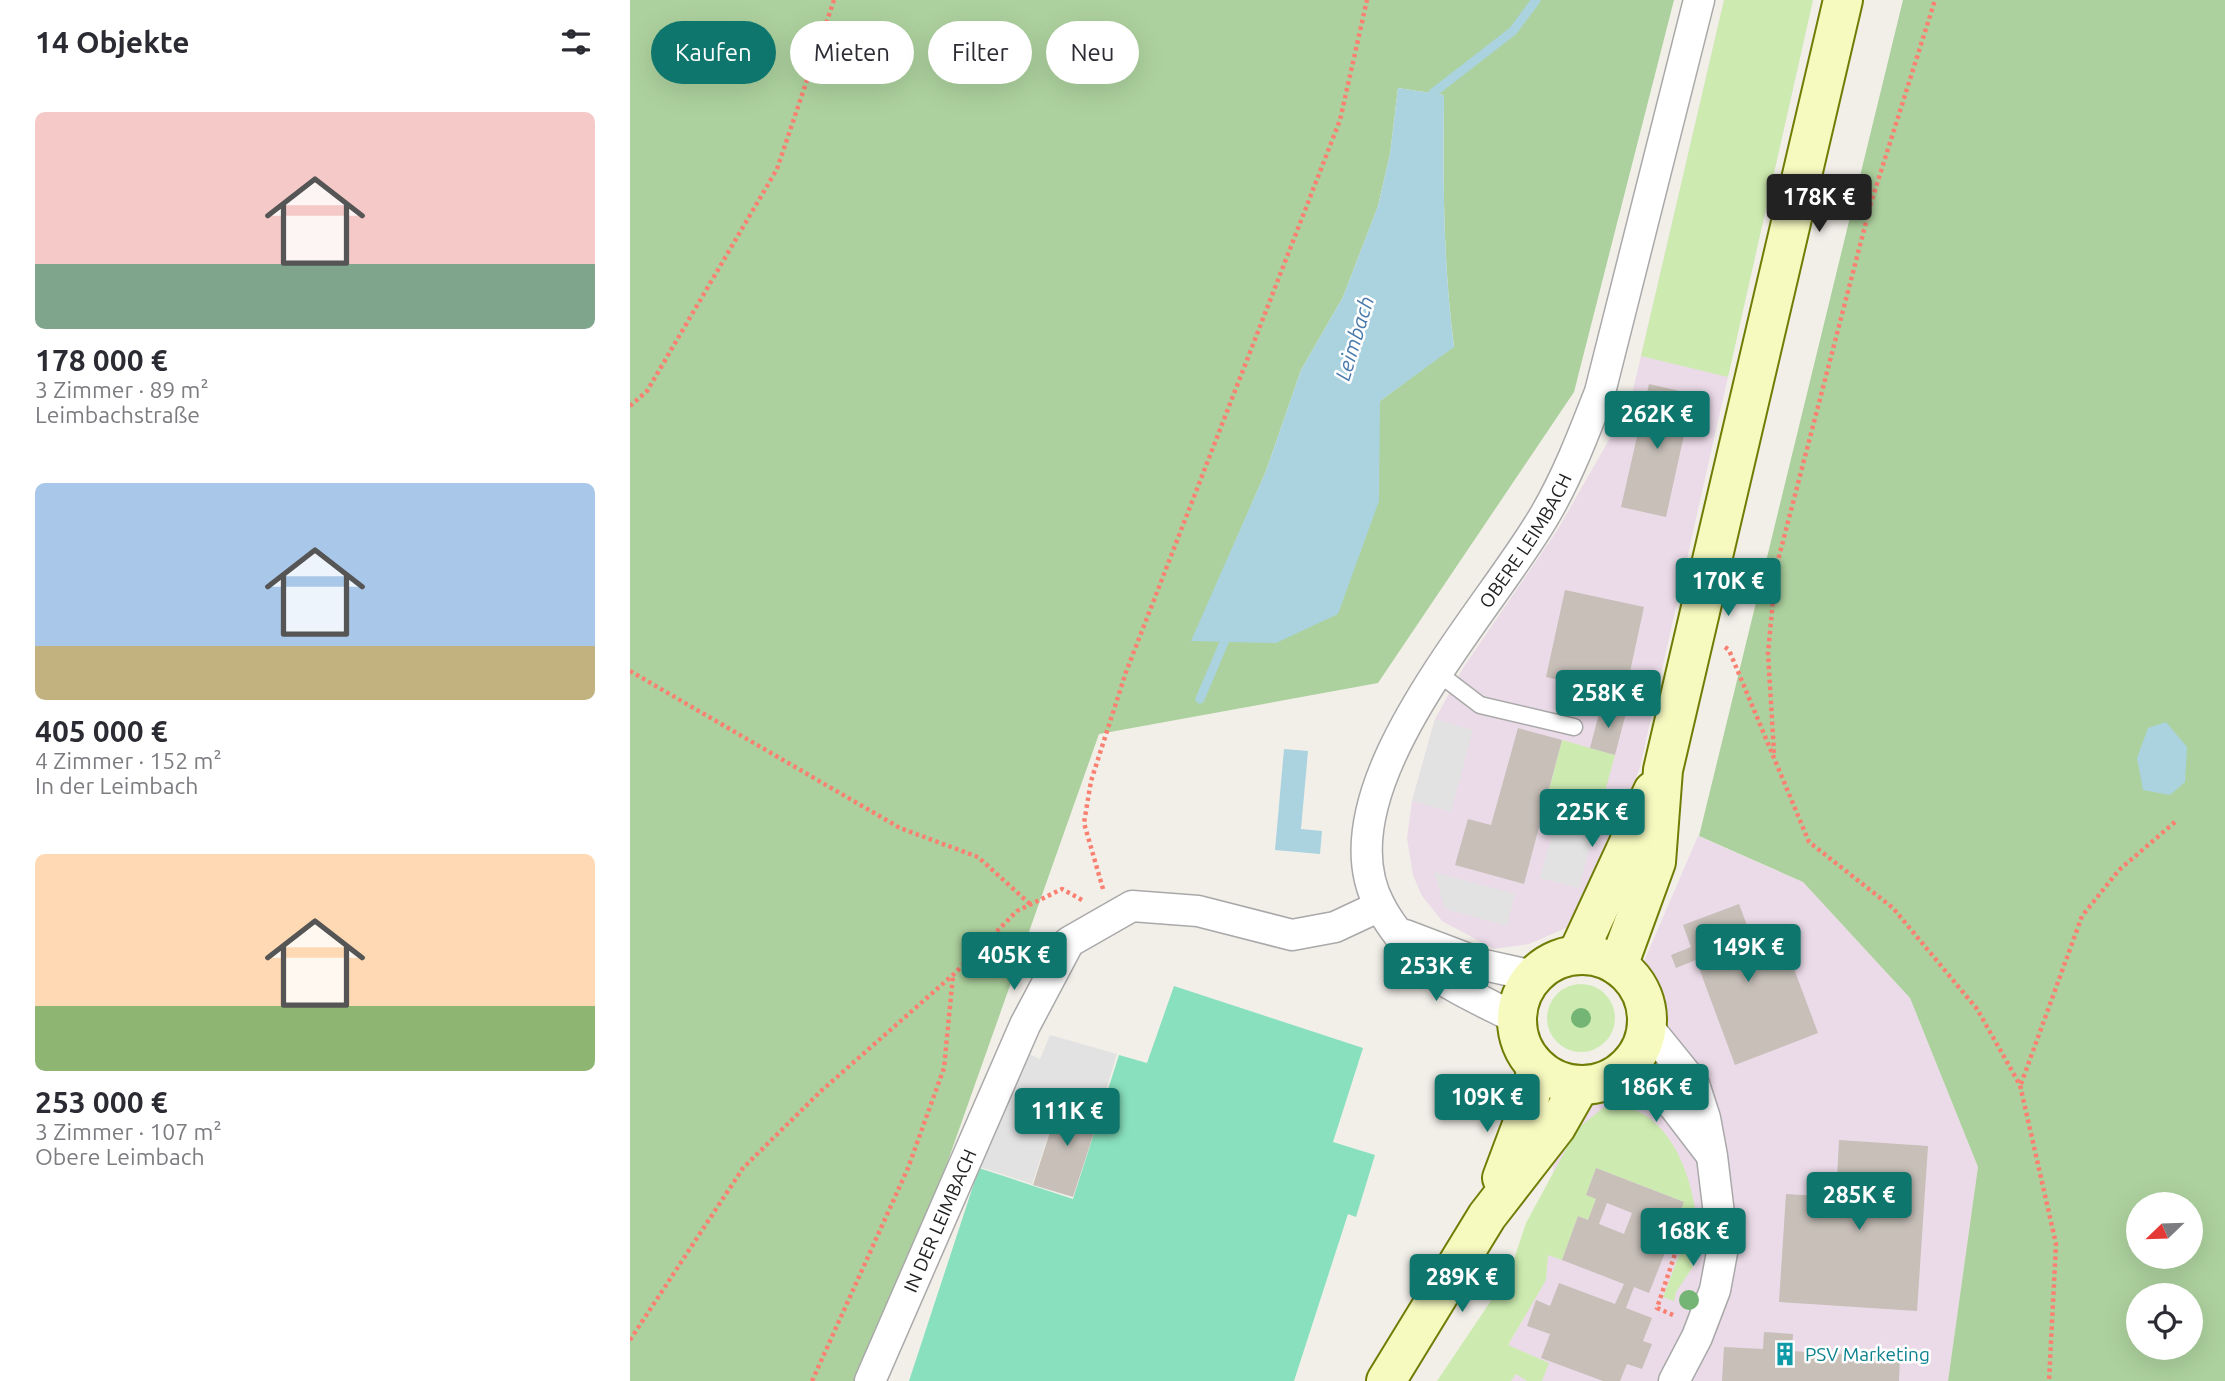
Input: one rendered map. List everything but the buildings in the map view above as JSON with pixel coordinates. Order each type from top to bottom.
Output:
[{"type":"main road","points":[[1618,966],[1656,862],[1663,770],[1843,0]]},
{"type":"main road","points":[[1577,955],[1663,770]]},
{"type":"main road","points":[[1577,955],[1599,957],[1618,966],[1635,982],[1645,1003],[1647,1026],[1643,1041],[1626,1068],[1597,1084],[1580,1086],[1557,1081],[1537,1068],[1521,1045],[1517,1019],[1521,996],[1534,976],[1554,961],[1577,955]]},
{"type":"main road","points":[[1487,1216],[1526,1114],[1537,1068]]},
{"type":"main road","points":[[1386,1381],[1487,1216],[1556,1127],[1580,1086]]},
{"type":"street","name":"OBERE LEIMBACH","points":[[1517,1019],[1430,970],[1380,906],[1366,858],[1371,812],[1401,731],[1546,514],[1576,454],[1600,392],[1699,0]]},
{"type":"street","name":"IN DER LEIMBACH","points":[[870,1381],[1025,1025],[1069,942],[1132,906],[1198,911],[1292,935],[1335,927],[1380,906]]},
{"type":"street","points":[[1400,932],[1484,965],[1534,976]]},
{"type":"street","points":[[1647,1026],[1694,1084],[1705,1118],[1712,1156],[1723,1247],[1715,1290],[1697,1337],[1674,1381]]},
{"type":"street","points":[[1626,1068],[1673,1105],[1712,1156]]},
{"type":"lane","points":[[1438,673],[1480,705],[1574,727]]},
{"type":"path","points":[[630,406],[648,391],[777,169],[834,0]]},
{"type":"path","points":[[1112,916],[1084,823],[1091,781],[1125,672],[1340,120],[1367,0]]},
{"type":"path","points":[[1774,758],[1768,653],[1776,568],[1871,203],[1935,0]]},
{"type":"path","points":[[1696,626],[1729,650],[1809,842],[1892,908],[1977,1009],[2020,1085],[2056,1244],[2049,1381]]},
{"type":"path","points":[[630,671],[900,828],[978,857],[1030,904]]},
{"type":"path","points":[[2020,1085],[2082,916],[2119,870],[2175,822]]},
{"type":"path","points":[[630,1340],[743,1168],[821,1091],[954,974],[1017,911],[1062,888],[1112,916]]},
{"type":"path","points":[[812,1381],[908,1168],[944,1068],[954,974]]},
{"type":"path","points":[[1665,1238],[1700,1243]]},
{"type":"path","points":[[1673,1315],[1657,1308],[1680,1239]]},
{"type":"shaded area","points":[[1724,0],[1813,0],[1640,767],[1582,921],[1529,944],[1494,949],[1442,921],[1422,896],[1413,875],[1407,838],[1412,801],[1435,719],[1463,668],[1558,529],[1630,403]]},
{"type":"shaded area","points":[[1435,719],[1473,730],[1451,812],[1412,801]]},
{"type":"shaded area","points":[[1555,825],[1593,835],[1579,888],[1540,878]]},
{"type":"shaded area","points":[[1698,836],[1803,882],[1910,998],[1978,1167],[1948,1381],[1493,1381],[1508,1345],[1546,1279],[1556,1127],[1597,1084],[1613,1078],[1637,1055],[1647,1026],[1645,1003],[1635,982]]},
{"type":"shaded area","points":[[1434,872],[1515,894],[1507,926],[1445,909]]},
{"type":"shaded area","points":[[1050,1035],[1117,1054],[1101,1106],[1077,1098],[1073,1110],[1058,1106],[1032,1184],[977,1166],[1026,1053],[1040,1059]]},
{"type":"green space","points":[[630,0],[1674,0],[1574,392],[1378,683],[1099,734],[870,1381],[630,1381]],"holes":[[[1398,88],[1444,95],[1444,190],[1454,346],[1380,401],[1192,641],[1266,471],[1301,370],[1343,297],[1378,206],[1390,154]]]},
{"type":"green space","points":[[1724,0],[1813,0],[1728,377],[1641,356]]},
{"type":"green space","points":[[1903,0],[2225,0],[2225,1381],[1948,1381],[1978,1167],[1910,998],[1803,882],[1699,836]]},
{"type":"green space","points":[[1562,740],[1615,755],[1593,835],[1541,821]]},
{"type":"green space","points":[[1581,984],[1594,987],[1605,994],[1612,1005],[1615,1018],[1612,1031],[1605,1042],[1594,1049],[1581,1052],[1568,1049],[1557,1042],[1550,1031],[1547,1018],[1550,1005],[1557,994],[1568,987]]},
{"type":"green space","points":[[1174,986],[1363,1048],[1333,1142],[1375,1155],[1356,1217],[1348,1214],[1294,1381],[909,1381],[979,1168],[1073,1199],[1119,1055],[1147,1063]]},
{"type":"green space","points":[[1617,1106],[1637,1111],[1653,1121],[1667,1136],[1687,1175],[1693,1196],[1697,1237],[1674,1229],[1684,1202],[1596,1168],[1586,1195],[1596,1199],[1588,1220],[1578,1216],[1562,1260],[1548,1255],[1546,1280],[1508,1345],[1549,1363],[1542,1381],[1527,1381],[1516,1374],[1511,1381],[1437,1381],[1509,1274],[1526,1223],[1577,1129],[1603,1108]]},
{"type":"green space","points":[[1683,1245],[1695,1249],[1690,1264],[1694,1265],[1676,1292],[1674,1301],[1663,1297]]},
{"type":"water","points":[[1398,88],[1444,95],[1446,252],[1454,347],[1380,401],[1379,501],[1338,614],[1276,643],[1191,641],[1266,471],[1301,370],[1343,297],[1378,206],[1390,154]]},
{"type":"water","points":[[2166,722],[2187,747],[2185,782],[2170,795],[2143,790],[2137,758],[2148,728]]},
{"type":"water","points":[[1284,749],[1308,751],[1301,829],[1322,831],[1320,854],[1275,850]]},
{"type":"waterway","name":"Leimbach","points":[[1431,103],[1433,93],[1513,31],[1536,0]]},
{"type":"waterway","name":"Leimbach","points":[[1200,699],[1228,633]]},
{"type":"place","name":"PSV Marketing","points":[[1785,1354]]}]
